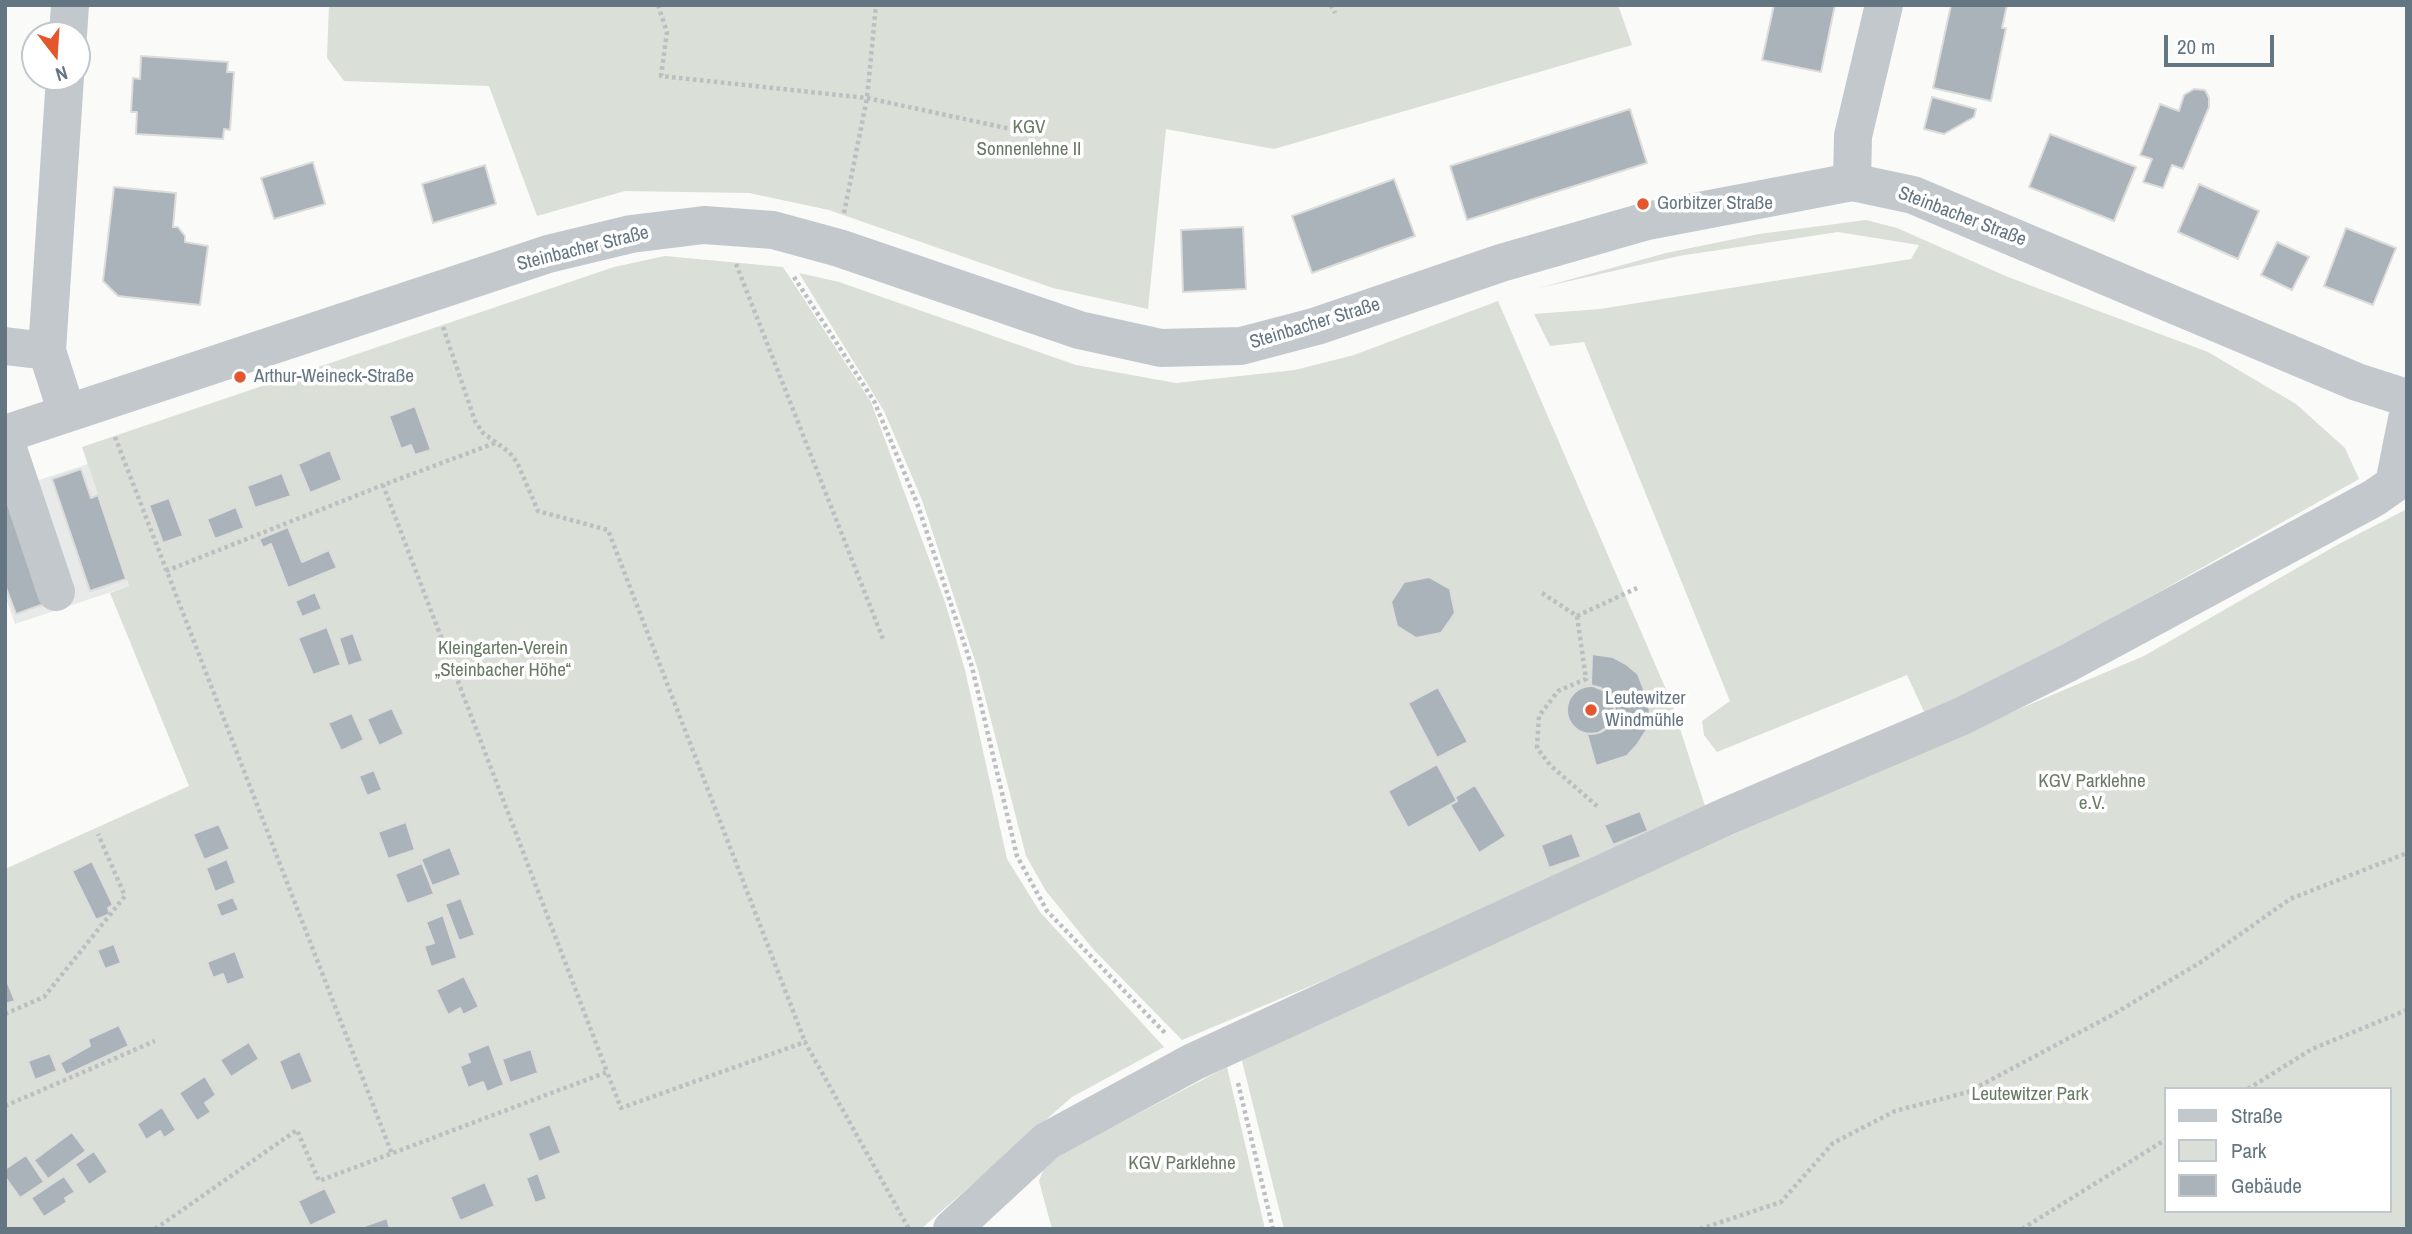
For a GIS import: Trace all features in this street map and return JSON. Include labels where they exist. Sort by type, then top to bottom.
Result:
[{"type":"street","points":[[1852,182],[1853,136],[1884,5]]},
{"type":"street","points":[[64,91],[47,351],[84,407]]},
{"type":"street","name":"Steinbacher Straße","points":[[5,433],[548,254],[631,234],[704,225],[773,230],[839,248],[1079,330],[1161,348],[1241,346],[1317,326],[1501,263],[1647,221],[1852,182],[1913,195],[2357,382],[2407,398]]},
{"type":"street","points":[[5,346],[47,351]]},
{"type":"street","points":[[952,1229],[1047,1141],[1193,1062],[1725,817],[1960,717],[2068,663],[2374,498],[2394,484],[2407,419]]},
{"type":"street","points":[[5,440],[56,592]]},
{"type":"path","points":[[658,5],[667,32],[661,76],[867,98],[1020,131]]},
{"type":"path","points":[[844,215],[867,98],[876,5]]},
{"type":"path","points":[[1331,5],[1335,13]]},
{"type":"path","points":[[722,227],[883,639]]},
{"type":"path","points":[[773,230],[789,269],[874,401],[917,503],[972,667],[1017,856],[1047,911],[1193,1062]]},
{"type":"path","points":[[429,294],[475,421],[483,433],[509,452],[517,462],[538,510],[608,530],[804,1042],[909,1229]]},
{"type":"path","points":[[84,407],[166,571],[392,1154]]},
{"type":"path","points":[[166,571],[495,443]]},
{"type":"path","points":[[383,485],[621,1108],[804,1042]]},
{"type":"path","points":[[1577,616],[1637,588]]},
{"type":"path","points":[[1542,593],[1577,616],[1586,679],[1558,691],[1539,716],[1537,748],[1550,765],[1598,807]]},
{"type":"path","points":[[5,1014],[44,997],[125,896],[98,834]]},
{"type":"path","points":[[1700,1229],[1781,1202],[1833,1143],[1895,1111],[1968,1092],[2124,1009],[2202,962],[2290,899],[2407,853]]},
{"type":"path","points":[[2251,1087],[2312,1049],[2407,1010]]},
{"type":"path","points":[[5,1106],[155,1041]]},
{"type":"path","points":[[1230,1045],[1273,1229]]},
{"type":"path","points":[[155,1229],[297,1130],[319,1181],[607,1072]]},
{"type":"path","points":[[2022,1229],[2164,1141]]},
{"type":"shaded area","points":[[88,464],[129,586],[15,624],[5,595],[5,491]]},
{"type":"green space","name":"KGV Sonnenlehne II","points":[[329,5],[1618,5],[1632,45],[1274,149],[1166,129],[1148,309],[1053,288],[829,210],[749,193],[625,191],[537,216],[489,86],[344,81],[327,58]]},
{"type":"green space","points":[[1866,220],[1897,228],[2008,277],[2208,352],[2296,404],[2345,448],[2359,479],[2127,610],[1927,718],[1907,675],[1717,752],[1704,735],[1702,721],[1730,701],[1584,342],[1550,346],[1534,314],[1600,309],[1911,259],[1919,245],[1838,232],[1679,256],[1539,288],[1666,253],[1759,234]]},
{"type":"green space","name":"Kleingarten-Verein „Steinbacher Höhe“","points":[[665,256],[783,267],[871,402],[945,602],[965,670],[1007,859],[1040,912],[1164,1047],[1072,1097],[921,1229],[5,1229],[5,869],[189,786],[110,593],[129,586],[82,447],[614,267]]},
{"type":"green space","points":[[799,273],[839,282],[1076,365],[1176,383],[1295,370],[1354,355],[1498,301],[1671,701],[1706,809],[1332,977],[1182,1040],[1093,949],[1046,891],[1026,856],[978,670],[922,500],[884,411]]},
{"type":"green space","points":[[2407,509],[2407,1229],[1284,1229],[1241,1057],[1734,834],[2144,656],[2337,545]]},
{"type":"green space","name":"KGV Parklehne","points":[[1227,1067],[1265,1229],[1052,1229],[1039,1181],[1046,1162]]},
{"type":"building","points":[[1774,5],[1835,5],[1821,72],[1762,60]]},
{"type":"building","points":[[1951,5],[2007,5],[2002,28],[2006,28],[1991,101],[1933,88]]},
{"type":"building","points":[[141,56],[228,62],[227,72],[234,72],[230,130],[224,129],[223,139],[136,134],[137,112],[131,112],[133,78],[140,79]]},
{"type":"building","points":[[2194,89],[2205,90],[2209,107],[2183,169],[2172,165],[2163,188],[2143,182],[2152,159],[2140,155],[2160,104],[2179,111],[2184,95]]},
{"type":"building","points":[[1932,97],[1976,109],[1974,117],[1944,134],[1924,129]]},
{"type":"building","points":[[1630,109],[1647,163],[1467,220],[1450,166]]},
{"type":"building","points":[[2050,134],[2136,167],[2114,221],[2029,187]]},
{"type":"building","points":[[313,162],[325,204],[274,219],[261,178]]},
{"type":"building","points":[[485,165],[496,204],[433,223],[422,184]]},
{"type":"building","points":[[1394,179],[1415,236],[1312,273],[1292,216]]},
{"type":"building","points":[[2199,184],[2259,211],[2238,259],[2178,232]]},
{"type":"building","points":[[114,187],[176,193],[173,227],[178,227],[185,236],[185,242],[208,246],[200,305],[118,296],[103,281]]},
{"type":"building","points":[[1243,227],[1246,289],[1183,292],[1181,230]]},
{"type":"building","points":[[2346,228],[2396,248],[2373,305],[2324,286]]},
{"type":"building","points":[[2277,242],[2309,257],[2292,290],[2261,275]]},
{"type":"building","points":[[415,406],[431,450],[415,455],[411,445],[401,449],[389,416]]},
{"type":"building","points":[[330,450],[342,480],[310,493],[298,464]]},
{"type":"building","points":[[81,469],[91,498],[98,495],[126,579],[90,591],[52,479]]},
{"type":"building","points":[[282,473],[291,496],[255,508],[247,486]]},
{"type":"building","points":[[5,494],[44,604],[16,614],[5,585]]},
{"type":"building","points":[[169,498],[183,536],[163,543],[149,505]]},
{"type":"building","points":[[236,507],[244,528],[215,539],[207,519]]},
{"type":"building","points":[[288,527],[302,562],[329,550],[337,568],[288,588],[271,544],[263,548],[259,539]]},
{"type":"building","points":[[1429,577],[1450,589],[1455,613],[1441,633],[1416,638],[1397,626],[1391,602],[1404,582]]},
{"type":"building","points":[[315,592],[322,609],[302,617],[295,601]]},
{"type":"building","points":[[327,627],[341,665],[313,675],[298,638]]},
{"type":"building","points":[[353,633],[363,661],[348,666],[339,638]]},
{"type":"building","points":[[1592,654],[1613,657],[1638,674],[1649,703],[1650,716],[1646,731],[1627,756],[1596,766],[1587,734],[1598,733],[1609,726],[1615,715],[1614,703],[1607,692],[1591,685]]},
{"type":"building","name":"Leutewitzer Windmühle","points":[[1591,686],[1608,693],[1615,710],[1608,727],[1591,734],[1574,727],[1567,710],[1574,693]]},
{"type":"building","points":[[1438,687],[1468,742],[1437,758],[1408,703]]},
{"type":"building","points":[[392,708],[404,734],[379,746],[367,719]]},
{"type":"building","points":[[352,713],[364,740],[341,751],[328,723]]},
{"type":"building","points":[[1437,764],[1457,801],[1408,828],[1388,791]]},
{"type":"building","points":[[374,770],[382,790],[367,796],[359,776]]},
{"type":"building","points":[[1475,785],[1506,836],[1479,853],[1450,805],[1457,801],[1455,797]]},
{"type":"building","points":[[1640,811],[1648,831],[1613,845],[1604,825]]},
{"type":"building","points":[[406,822],[415,850],[388,859],[378,832]]},
{"type":"building","points":[[219,824],[230,849],[204,860],[193,834]]},
{"type":"building","points":[[1572,833],[1581,857],[1549,868],[1541,845]]},
{"type":"building","points":[[450,847],[461,875],[432,886],[421,859]]},
{"type":"building","points":[[227,859],[236,883],[215,892],[206,868]]},
{"type":"building","points":[[92,861],[113,905],[108,908],[110,914],[96,920],[72,871]]},
{"type":"building","points":[[422,863],[434,894],[407,904],[395,874]]},
{"type":"building","points":[[233,897],[239,910],[221,917],[216,904]]},
{"type":"building","points":[[461,898],[475,935],[459,941],[445,904]]},
{"type":"building","points":[[443,915],[457,958],[431,967],[424,946],[434,943],[426,922]]},
{"type":"building","points":[[114,944],[121,963],[105,969],[97,950]]},
{"type":"building","points":[[235,951],[245,978],[227,985],[223,974],[213,978],[207,962]]},
{"type":"building","points":[[5,976],[15,1001],[5,1004]]},
{"type":"building","points":[[464,976],[479,1007],[463,1015],[460,1008],[448,1015],[436,990]]},
{"type":"building","points":[[119,1025],[129,1046],[66,1075],[60,1063],[90,1046],[88,1039]]},
{"type":"building","points":[[249,1042],[259,1059],[231,1077],[220,1060]]},
{"type":"building","points":[[489,1044],[504,1085],[487,1092],[483,1082],[468,1088],[460,1066],[470,1062],[467,1053]]},
{"type":"building","points":[[531,1049],[538,1073],[510,1083],[502,1059]]},
{"type":"building","points":[[300,1051],[313,1082],[291,1091],[279,1061]]},
{"type":"building","points":[[50,1053],[57,1071],[35,1080],[28,1061]]},
{"type":"building","points":[[205,1076],[216,1095],[205,1103],[211,1112],[197,1121],[179,1093]]},
{"type":"building","points":[[162,1107],[176,1130],[164,1138],[160,1131],[146,1140],[137,1124]]},
{"type":"building","points":[[550,1124],[561,1153],[539,1162],[528,1133]]},
{"type":"building","points":[[72,1132],[86,1151],[48,1179],[34,1160]]},
{"type":"building","points":[[94,1151],[108,1172],[89,1185],[75,1164]]},
{"type":"building","points":[[26,1155],[44,1182],[20,1198],[5,1177],[5,1169]]},
{"type":"building","points":[[538,1173],[547,1199],[535,1203],[526,1178]]},
{"type":"building","points":[[64,1176],[75,1192],[65,1198],[67,1202],[44,1217],[31,1198]]},
{"type":"building","points":[[485,1182],[495,1206],[460,1221],[450,1197]]},
{"type":"building","points":[[325,1188],[337,1213],[310,1226],[298,1201]]},
{"type":"building","points":[[387,1218],[390,1229],[356,1229]]},
{"type":"place","name":"Gorbitzer Straße","points":[[1643,204]]},
{"type":"place","name":"Arthur-Weineck-Straße","points":[[240,377]]},
{"type":"place","name":"Leutewitzer Windmühle","points":[[1591,710]]},
{"type":"park label","name":"KGV Parklehne e.V.","points":[[2092,793]]},
{"type":"park label","name":"Leutewitzer Park","points":[[2030,1095]]}]
